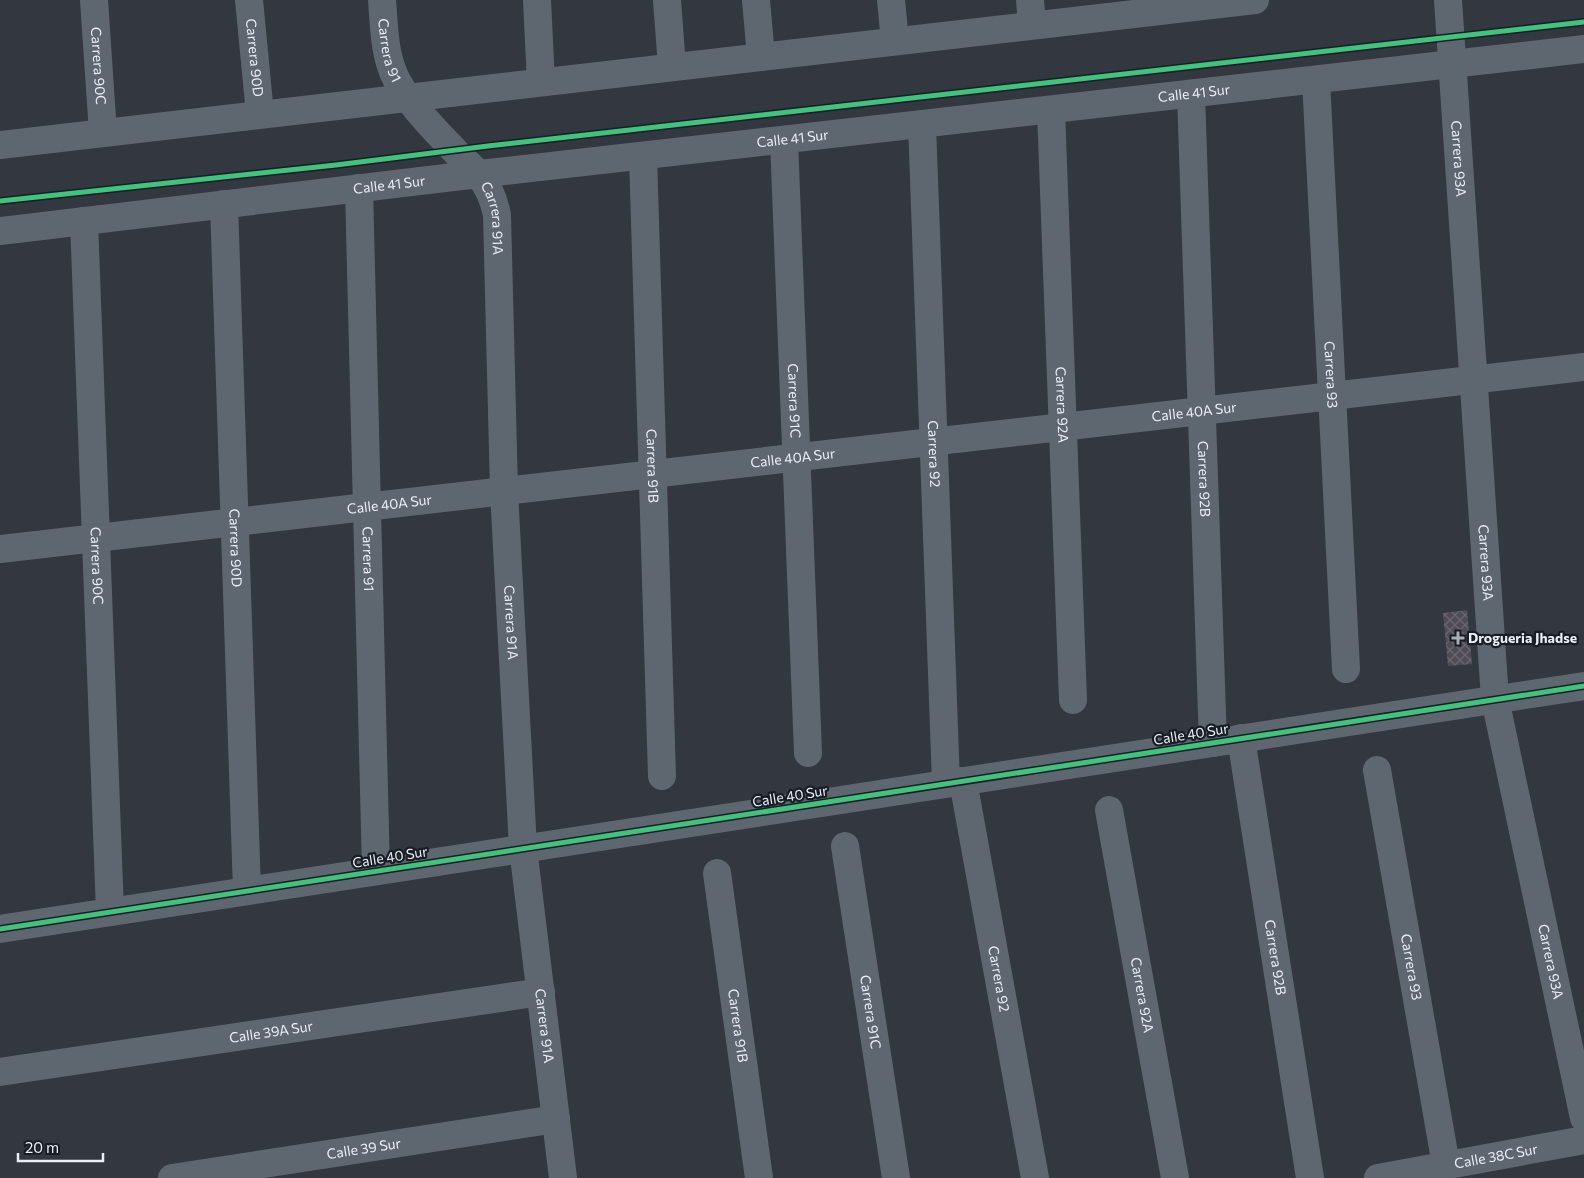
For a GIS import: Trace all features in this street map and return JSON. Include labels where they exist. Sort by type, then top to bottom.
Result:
[{"type":"street","name":"Carrera 90C","points":[[94,0],[103,133]]},
{"type":"street","name":"Carrera 90D","points":[[249,0],[260,114]]},
{"type":"street","name":"Carrera 91","points":[[382,0],[392,71],[408,97]]},
{"type":"street","points":[[537,0],[541,82]]},
{"type":"street","points":[[668,0],[672,67]]},
{"type":"street","points":[[756,0],[761,57]]},
{"type":"street","points":[[892,0],[895,41]]},
{"type":"street","points":[[0,144],[895,41],[1031,13],[1255,0]]},
{"type":"street","name":"Carrera 93A","points":[[1448,0],[1496,699],[1584,1118]]},
{"type":"street","name":"Calle 41 Sur","points":[[0,231],[479,174],[1584,49]]},
{"type":"street","name":"Carrera 93","points":[[1316,80],[1346,670]]},
{"type":"street","name":"Carrera 92B","points":[[1192,94],[1213,742]]},
{"type":"street","name":"Carrera 91A","points":[[408,97],[454,150],[479,174],[493,199],[497,215],[504,491],[523,848],[563,1178]]},
{"type":"street","name":"Carrera 92A","points":[[1051,110],[1073,700]]},
{"type":"street","name":"Carrera 92","points":[[922,124],[933,441],[955,782],[1035,1178]]},
{"type":"street","name":"Carrera 91C","points":[[784,140],[808,753]]},
{"type":"street","name":"Carrera 91B","points":[[643,156],[662,776]]},
{"type":"street","name":"Carrera 91","points":[[360,188],[376,871]]},
{"type":"street","name":"Carrera 90D","points":[[224,204],[247,891]]},
{"type":"street","name":"Carrera 90C","points":[[84,221],[110,912]]},
{"type":"street","name":"Calle 40A Sur","points":[[0,549],[1584,366]]},
{"type":"street","name":"Calle 40 Sur","points":[[0,929],[1584,686]]},
{"type":"street","name":"Carrera 92B","points":[[1241,738],[1310,1178]]},
{"type":"street","name":"Carrera 93","points":[[1377,770],[1446,1165]]},
{"type":"street","name":"Carrera 92A","points":[[1109,810],[1175,1178]]},
{"type":"street","name":"Carrera 91C","points":[[845,846],[896,1178]]},
{"type":"street","name":"Carrera 91B","points":[[717,872],[759,1178]]},
{"type":"street","name":"Calle 39A Sur","points":[[0,1072],[541,992]]},
{"type":"street","name":"Calle 39 Sur","points":[[172,1178],[556,1119]]},
{"type":"street","name":"Calle 38C Sur","points":[[1378,1178],[1584,1140]]},
{"type":"building","name":"Drogueria Jhadse","points":[[1467,610],[1472,664],[1448,666],[1443,613]]},
{"type":"cycle path","points":[[0,201],[336,165],[488,146],[1584,22]]},
{"type":"cycle path","points":[[0,929],[1584,686]]},
{"type":"place","name":"Drogueria Jhadse","points":[[1458,638]]}]
